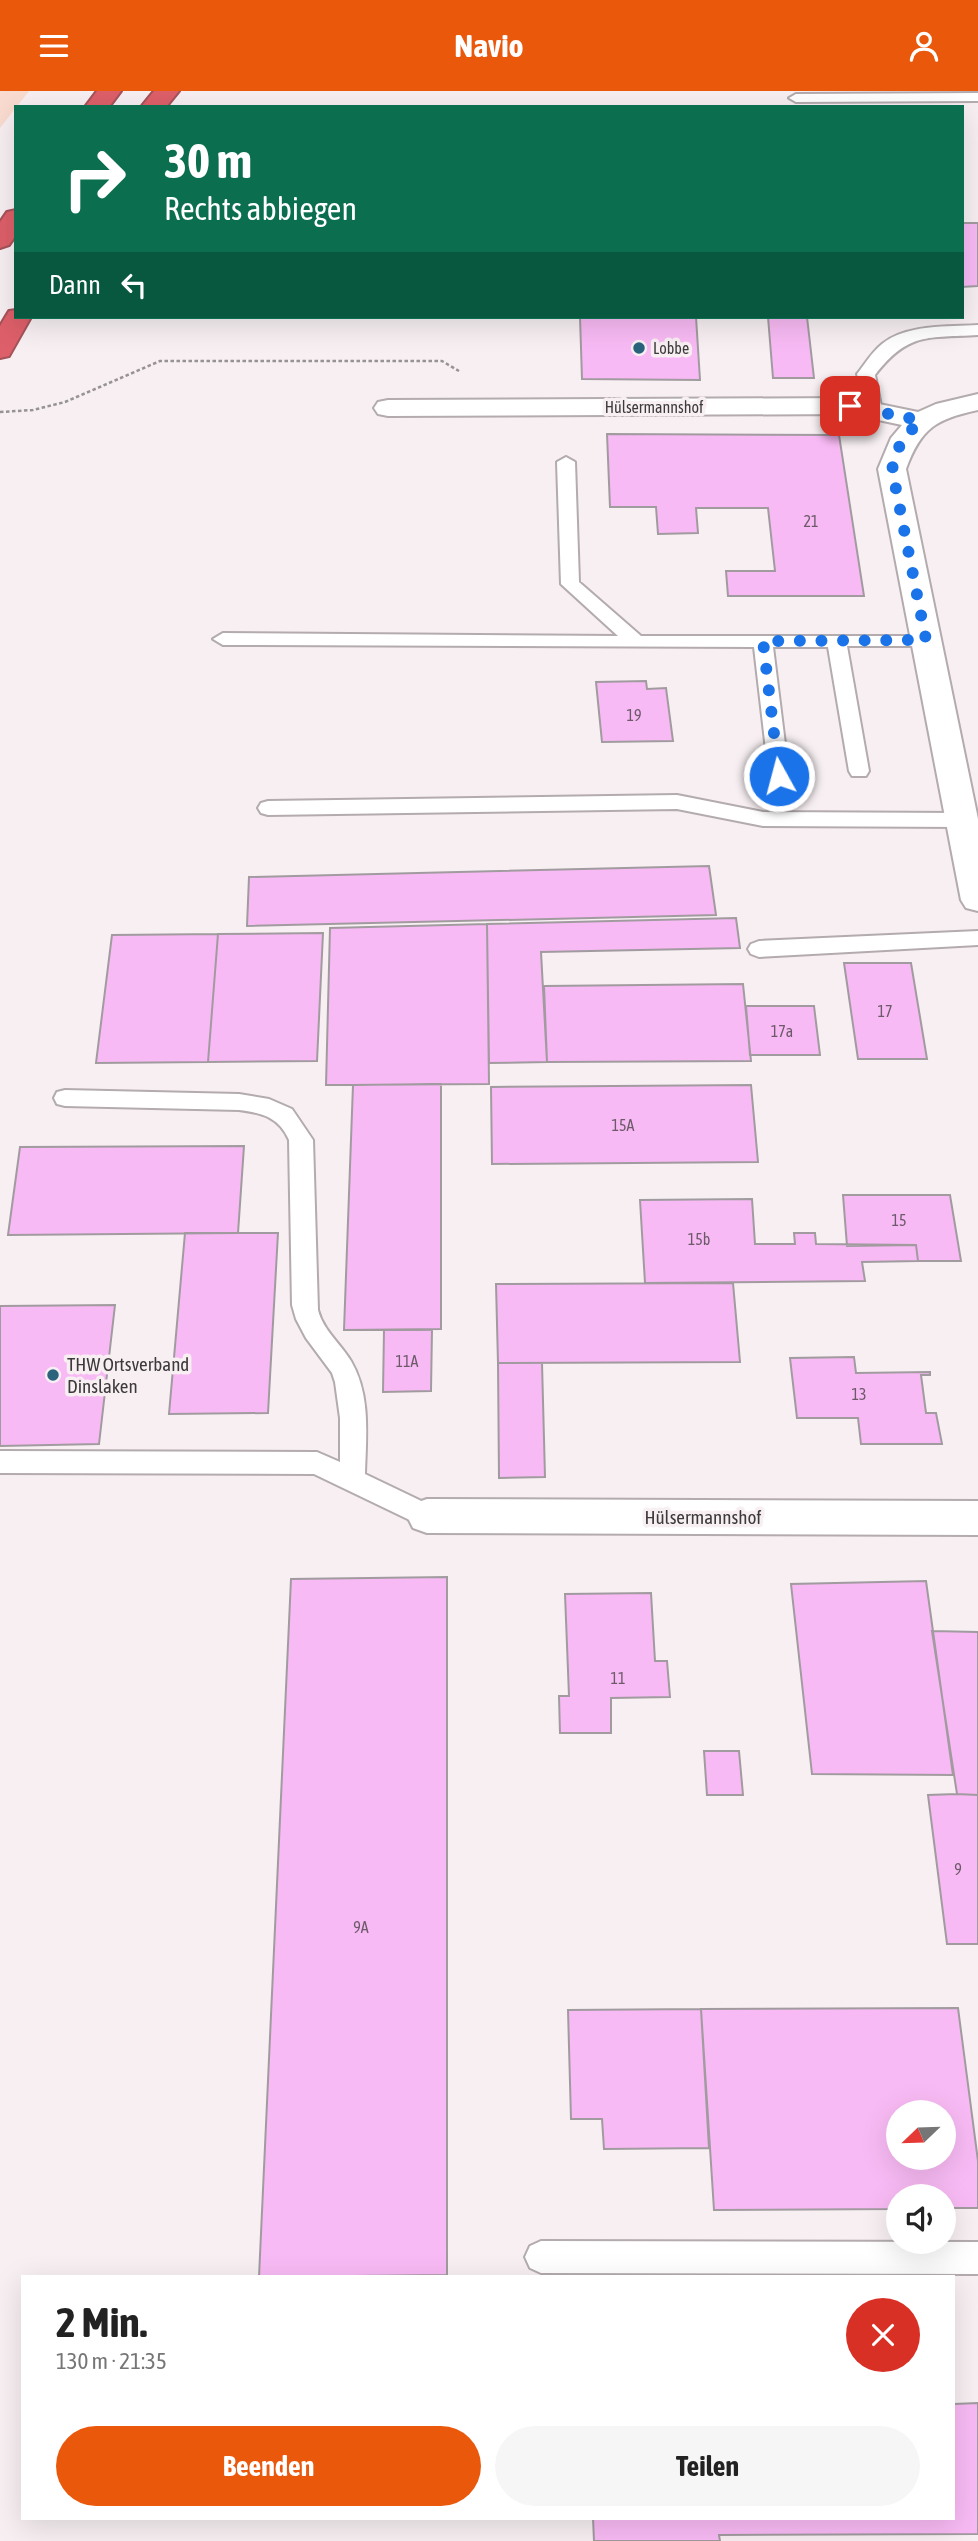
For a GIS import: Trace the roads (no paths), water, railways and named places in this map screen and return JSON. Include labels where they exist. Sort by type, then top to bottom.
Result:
[{"type":"highway","points":[[155,105],[167,91]]},
{"type":"highway","points":[[0,240],[14,220]]},
{"type":"highway","points":[[0,350],[17,319]]},
{"type":"street","name":"Hülsermannshof","points":[[388,408],[850,406],[919,420],[978,402]]},
{"type":"street","points":[[919,420],[899,447],[892,469],[978,900]]},
{"type":"street","name":"Hülsermannshof","points":[[427,1516],[978,1518]]},
{"type":"lane","points":[[796,98],[978,97]]},
{"type":"lane","points":[[873,411],[866,375],[888,347],[934,333],[978,330]]},
{"type":"lane","points":[[566,462],[570,584],[636,642]]},
{"type":"lane","points":[[223,639],[636,642],[926,640]]},
{"type":"lane","points":[[836,640],[859,771]]},
{"type":"lane","points":[[763,641],[779,776]]},
{"type":"lane","points":[[268,808],[677,803],[763,819],[962,820]]},
{"type":"lane","points":[[759,949],[978,938]]},
{"type":"lane","points":[[65,1098],[239,1102],[263,1105],[283,1112],[295,1124],[301,1140],[303,1286],[306,1307],[309,1323],[338,1361],[348,1381],[353,1433],[352,1480]]},
{"type":"lane","points":[[0,1462],[317,1463],[427,1516]]},
{"type":"lane","points":[[541,2257],[978,2258]]},
{"type":"place","name":"Lobbe","points":[[639,348]]},
{"type":"place","name":"THW Ortsverband Dinslaken","points":[[53,1375]]}]
